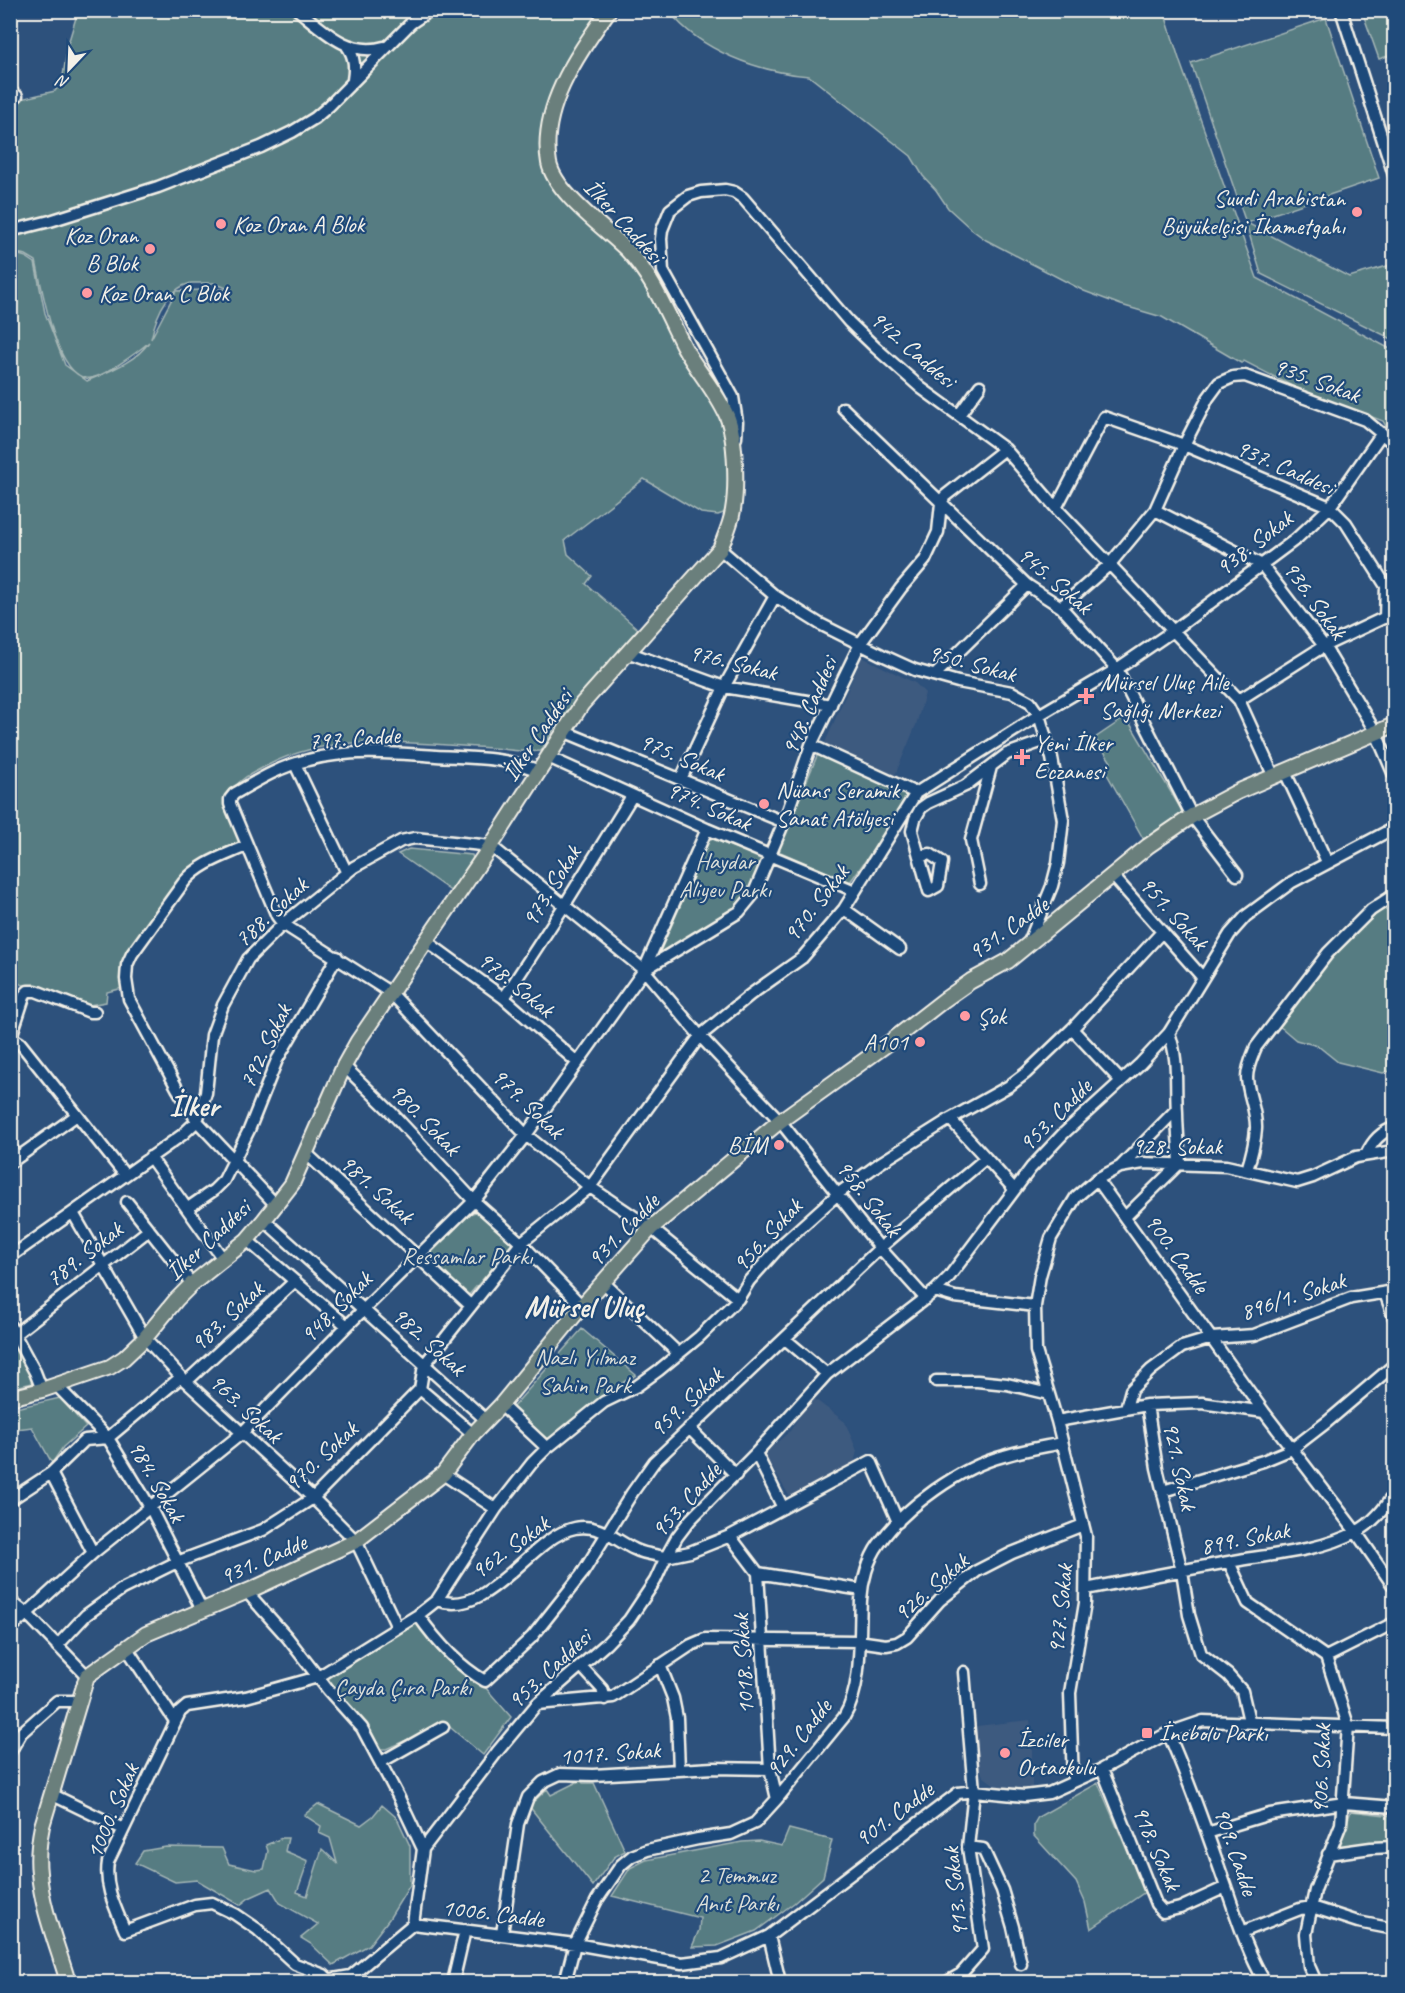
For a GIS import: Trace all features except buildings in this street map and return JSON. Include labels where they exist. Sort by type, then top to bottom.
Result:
[{"type":"main road","name":"İlker Caddesi","points":[[10,1398],[57,1386],[110,1367],[124,1358],[145,1338],[192,1284],[247,1240],[264,1220],[292,1184],[344,1066],[358,1041],[491,846],[563,731],[582,704],[720,549],[734,509],[735,442],[728,418],[684,347],[647,275],[626,249],[565,191],[551,171],[548,137],[556,100],[609,10]]},
{"type":"main road","name":"931. Cadde","points":[[87,1676],[146,1634],[246,1592],[356,1540],[443,1474],[473,1434],[501,1405],[582,1306],[651,1228],[780,1121],[971,981],[1008,961],[1148,846],[1192,816],[1237,792],[1395,725]]},
{"type":"main road","points":[[68,1983],[42,1892],[38,1872],[38,1847],[51,1794],[87,1676]]},
{"type":"street","points":[[298,10],[333,38],[347,46],[366,50],[386,47],[418,10]]},
{"type":"street","points":[[10,231],[158,187],[261,147],[315,118],[411,23],[430,10]]},
{"type":"street","points":[[1342,11],[1395,175]]},
{"type":"street","points":[[347,46],[355,65],[353,80]]},
{"type":"street","name":"942. Caddesi","points":[[735,442],[737,422],[729,388],[671,288],[661,264],[662,230],[670,210],[683,200],[700,192],[725,190],[734,192],[743,198],[849,322],[921,388],[1005,448],[1056,508],[1239,700],[1327,862]]},
{"type":"street","name":"935. Sokak","points":[[1184,445],[1208,398],[1219,383],[1233,377],[1245,376],[1365,420],[1382,433]]},
{"type":"street","points":[[958,415],[981,386]]},
{"type":"street","name":"945. Sokak","points":[[843,408],[1027,585],[1061,607],[1117,669],[1192,816],[1237,875]]},
{"type":"street","name":"937. Caddesi","points":[[1056,508],[1104,417],[1184,445],[1330,507],[1346,522],[1386,586],[1390,616]]},
{"type":"street","points":[[1382,433],[1395,444]]},
{"type":"street","name":"938. Sokak","points":[[1117,669],[1174,630],[1296,539],[1330,507],[1382,433]]},
{"type":"street","points":[[1061,607],[1110,564],[1155,510],[1184,445]]},
{"type":"street","points":[[941,503],[945,496],[1005,448]]},
{"type":"street","name":"948. Caddesi","points":[[644,970],[739,912],[753,895],[784,822],[812,745],[860,644],[901,588],[925,560],[938,532],[941,503]]},
{"type":"street","name":"936. Sokak","points":[[1155,510],[1262,565],[1324,646],[1376,733],[1395,775]]},
{"type":"street","name":"950. Sokak","points":[[720,549],[775,596],[820,624],[915,670],[1012,692],[1030,702],[1039,714]]},
{"type":"street","points":[[935,675],[1027,585]]},
{"type":"street","points":[[681,779],[724,687],[775,596]]},
{"type":"street","points":[[1239,700],[1324,646],[1390,616]]},
{"type":"street","name":"976. Sokak","points":[[627,652],[724,687],[831,705]]},
{"type":"street","name":"970. Sokak","points":[[521,1243],[590,1187],[700,1036],[750,995],[802,958],[844,909],[916,793],[1039,714],[1117,669]]},
{"type":"street","points":[[1028,945],[1052,886],[1063,831],[1052,758],[1039,714]]},
{"type":"street","name":"975. Sokak","points":[[563,731],[784,822]]},
{"type":"street","points":[[919,856],[912,831],[921,808],[965,786],[1007,754],[1046,740]]},
{"type":"street","points":[[812,745],[916,793]]},
{"type":"street","name":"797. Cadde","points":[[246,846],[232,811],[230,799],[234,794],[258,780],[309,759],[338,755],[390,753],[498,760],[522,764],[539,771]]},
{"type":"street","name":"974. Sokak","points":[[548,757],[707,829],[855,891]]},
{"type":"street","points":[[295,764],[347,873]]},
{"type":"street","points":[[980,884],[971,840],[991,768]]},
{"type":"street","name":"973. Sokak","points":[[504,998],[632,796]]},
{"type":"street","name":"953. Cadde","points":[[608,1533],[634,1549],[666,1557],[690,1520],[736,1475],[827,1374],[935,1291],[949,1277],[1014,1189],[1063,1134],[1140,1064],[1169,1034],[1230,934],[1246,916],[1292,882],[1395,828]]},
{"type":"street","points":[[644,970],[707,829]]},
{"type":"street","name":"788. Sokak","points":[[10,1257],[182,1135],[196,1121],[206,1093],[212,1035],[223,1005],[249,958],[283,924],[347,873],[392,845],[415,838],[491,846]]},
{"type":"street","points":[[276,1205],[196,1121],[129,999],[126,988],[127,965],[137,945],[192,872],[246,846],[277,916],[283,924]]},
{"type":"street","name":"958. Sokak","points":[[491,846],[644,970],[700,1036],[780,1121],[839,1193],[880,1248],[926,1299]]},
{"type":"street","name":"951. Sokak","points":[[1113,876],[1203,978]]},
{"type":"street","points":[[1247,1170],[1254,1149],[1256,1128],[1254,1107],[1247,1079],[1249,1064],[1256,1047],[1328,953],[1371,910],[1395,895]]},
{"type":"street","points":[[844,909],[900,949]]},
{"type":"street","name":"979. Sokak","points":[[283,924],[391,993],[526,1135],[590,1187],[651,1228],[738,1299]]},
{"type":"street","name":"956. Sokak","points":[[418,1615],[437,1600],[496,1509],[532,1463],[547,1448],[604,1402],[637,1386],[679,1354],[738,1299],[749,1281],[782,1244],[839,1193],[880,1163],[950,1119],[1009,1086],[1026,1073],[1072,1029],[1161,933]]},
{"type":"street","name":"978. Sokak","points":[[426,941],[504,998],[578,1063]]},
{"type":"street","name":"792. Sokak","points":[[188,1208],[209,1194],[224,1180],[277,1060],[337,957]]},
{"type":"street","name":"948. Sokak","points":[[10,1629],[93,1553],[241,1434],[418,1255],[474,1202],[526,1135],[644,970]]},
{"type":"street","points":[[95,1012],[28,991],[11,1037],[20,1043],[125,1175]]},
{"type":"street","points":[[1072,1029],[1120,1080]]},
{"type":"street","points":[[1125,1217],[1180,1163],[1176,1110],[1177,1070],[1175,1049],[1169,1034]]},
{"type":"street","name":"980. Sokak","points":[[344,1066],[391,1112],[474,1202],[521,1243]]},
{"type":"street","points":[[1120,1167],[1176,1110]]},
{"type":"street","points":[[10,1147],[14,1160],[77,1115]]},
{"type":"street","points":[[950,1119],[1014,1189]]},
{"type":"street","points":[[1365,1155],[1372,1142],[1389,1129],[1395,1128]]},
{"type":"street","name":"928. Sokak","points":[[1062,1443],[1036,1351],[1035,1306],[1040,1276],[1051,1238],[1076,1197],[1097,1179],[1120,1167],[1143,1163],[1226,1166],[1297,1182],[1356,1157],[1395,1151]]},
{"type":"street","name":"981. Sokak","points":[[307,1154],[471,1306]]},
{"type":"street","points":[[150,1157],[223,1259]]},
{"type":"street","name":"959. Sokak","points":[[418,1615],[436,1641],[463,1666],[485,1681],[532,1637],[582,1574],[649,1468],[688,1428],[880,1248],[986,1158]]},
{"type":"street","name":"900. Cadde","points":[[1097,1179],[1264,1412],[1356,1532],[1392,1584]]},
{"type":"street","points":[[127,1202],[192,1284]]},
{"type":"street","name":"963. Sokak","points":[[73,1213],[145,1338],[241,1434],[356,1540],[397,1627]]},
{"type":"street","name":"982. Sokak","points":[[264,1220],[486,1420]]},
{"type":"street","name":"789. Sokak","points":[[13,1330],[104,1266],[150,1230]]},
{"type":"street","points":[[247,1240],[347,1326]]},
{"type":"street","points":[[420,1389],[424,1365],[521,1243],[582,1306]]},
{"type":"street","name":"983. Sokak","points":[[108,1438],[184,1379],[295,1281]]},
{"type":"street","points":[[603,1282],[679,1354]]},
{"type":"street","points":[[935,1291],[955,1297],[1035,1306]]},
{"type":"street","points":[[1390,1292],[1395,1318]]},
{"type":"street","name":"896/1. Sokak","points":[[1126,1408],[1131,1390],[1151,1370],[1182,1347],[1212,1338],[1254,1335],[1351,1298],[1390,1292]]},
{"type":"street","points":[[13,1330],[42,1390]]},
{"type":"street","points":[[785,1339],[827,1374]]},
{"type":"street","points":[[1163,1491],[1263,1461],[1292,1449],[1395,1365]]},
{"type":"street","points":[[936,1381],[1007,1384],[1049,1394]]},
{"type":"street","name":"984. Sokak","points":[[57,1386],[108,1438],[150,1507],[202,1610]]},
{"type":"street","name":"970. Sokak","points":[[57,1646],[86,1615],[122,1589],[177,1562],[262,1530],[313,1498],[420,1389]]},
{"type":"street","name":"982. Sokak","points":[[420,1389],[473,1434]]},
{"type":"street","points":[[1057,1421],[1147,1405],[1202,1403],[1264,1412]]},
{"type":"street","points":[[501,1405],[547,1448]]},
{"type":"street","name":"921. Sokak","points":[[1147,1405],[1189,1615],[1201,1654],[1228,1675],[1242,1691],[1249,1721]]},
{"type":"street","points":[[688,1428],[736,1475]]},
{"type":"street","points":[[10,1500],[51,1473],[85,1440],[108,1438]]},
{"type":"street","name":"929. Cadde","points":[[565,1983],[575,1944],[597,1900],[621,1865],[632,1856],[657,1848],[744,1830],[777,1799],[830,1735],[851,1705],[858,1671],[862,1590],[870,1561],[878,1545],[898,1522],[935,1490],[966,1470],[1003,1456],[1062,1443]]},
{"type":"street","name":"927. Sokak","points":[[1062,1443],[1086,1536],[1085,1603],[1070,1693],[1073,1782]]},
{"type":"street","points":[[756,1453],[783,1508]]},
{"type":"street","points":[[666,1557],[690,1552],[730,1536],[871,1461],[898,1522]]},
{"type":"street","points":[[51,1473],[93,1553]]},
{"type":"street","points":[[443,1474],[496,1509]]},
{"type":"street","name":"899. Sokak","points":[[1086,1589],[1298,1550],[1338,1539],[1356,1532],[1382,1512],[1395,1494]]},
{"type":"street","name":"926. Sokak","points":[[605,1699],[620,1694],[660,1665],[691,1645],[705,1639],[858,1641],[886,1645],[897,1643],[907,1637],[940,1600],[977,1571],[1012,1552],[1083,1525]]},
{"type":"street","name":"962. Sokak","points":[[437,1600],[445,1603],[459,1603],[473,1599],[488,1591],[564,1532],[576,1527],[608,1533]]},
{"type":"street","points":[[730,1536],[758,1572],[862,1590]]},
{"type":"street","name":"953. Caddesi","points":[[413,1924],[423,1850],[497,1752],[537,1704],[606,1644],[635,1612],[656,1581],[666,1557]]},
{"type":"street","points":[[1229,1562],[1248,1604],[1326,1657],[1395,1623]]},
{"type":"street","name":"1018. Sokak","points":[[758,1572],[770,1769],[777,1799]]},
{"type":"street","points":[[246,1592],[287,1637],[328,1690],[362,1728],[423,1850]]},
{"type":"street","points":[[10,1601],[27,1614],[87,1676]]},
{"type":"street","name":"1000. Sokak","points":[[330,1981],[324,1975],[295,1964],[252,1925],[236,1914],[212,1903],[195,1905],[125,1931],[113,1903],[107,1877],[111,1856],[175,1721],[187,1706],[253,1695],[318,1677],[418,1615]]},
{"type":"street","points":[[126,1647],[175,1721]]},
{"type":"street","name":"906. Sokak","points":[[1316,1983],[1309,1966],[1306,1934],[1328,1854],[1341,1824],[1348,1725],[1326,1657]]},
{"type":"street","points":[[660,1665],[673,1698],[677,1718],[679,1770]]},
{"type":"street","points":[[537,1704],[605,1699],[602,1689],[581,1666]]},
{"type":"street","name":"913. Sokak","points":[[946,1983],[962,1974],[983,1949],[968,1847],[974,1791],[964,1672]]},
{"type":"street","points":[[10,1752],[21,1733],[57,1701],[78,1701]]},
{"type":"street","name":"901. Cadde","points":[[682,1962],[702,1962],[721,1958],[769,1936],[958,1793],[974,1791],[1024,1796],[1049,1794],[1102,1769],[1168,1733],[1203,1721],[1395,1728]]},
{"type":"street","points":[[381,1762],[443,1727]]},
{"type":"street","name":"909. Cadde","points":[[1168,1733],[1187,1775],[1242,1932],[1265,1983]]},
{"type":"street","name":"1017. Sokak","points":[[502,1934],[518,1824],[528,1797],[550,1777],[560,1774],[593,1775],[713,1768],[770,1769]]},
{"type":"street","name":"918. Sokak","points":[[1102,1769],[1156,1904],[1163,1912],[1180,1908],[1226,1887]]},
{"type":"street","points":[[51,1794],[123,1829]]},
{"type":"street","points":[[1207,1833],[1270,1815],[1344,1803],[1395,1807]]},
{"type":"street","points":[[968,1847],[982,1850],[1002,1890],[1021,1964]]},
{"type":"street","points":[[1328,1854],[1395,1847]]},
{"type":"street","points":[[1242,1932],[1300,1909],[1312,1907],[1358,1922],[1395,1929]]},
{"type":"street","name":"1006. Cadde","points":[[316,1983],[351,1976],[413,1924],[575,1944],[682,1962]]},
{"type":"street","points":[[453,1983],[465,1930]]},
{"type":"street","points":[[769,1936],[780,1983]]},
{"type":"street","points":[[1045,1983],[1073,1983]]},
{"type":"shaded area","points":[[862,657],[915,683],[925,693],[916,725],[895,775],[825,743]]},
{"type":"shaded area","points":[[812,1397],[845,1422],[857,1451],[854,1463],[790,1497],[764,1454],[790,1431]]},
{"type":"shaded area","name":"İzciler Ortaokulu","points":[[1030,1720],[1032,1791],[995,1785],[983,1776],[978,1764],[977,1726]]},
{"type":"green space","points":[[78,11],[602,11],[564,77],[550,168],[627,254],[717,411],[731,441],[729,511],[718,515],[701,513],[644,479],[565,540],[568,554],[592,576],[586,584],[638,629],[559,721],[541,751],[406,742],[349,743],[294,754],[241,780],[229,795],[246,841],[213,856],[135,943],[123,988],[107,992],[106,1002],[89,1005],[11,981],[10,233],[15,254],[35,263],[45,313],[65,365],[75,372],[58,346],[46,308],[36,261],[26,255],[16,253],[11,231],[11,90],[21,99],[55,91],[62,82],[68,44]],"holes":[[[191,283],[214,283],[229,289],[176,291],[151,339],[159,313],[175,291]],[[149,342],[129,361],[87,381],[76,373],[92,378],[110,370]]]},
{"type":"green space","points":[[669,11],[1164,11],[1257,278],[1394,351],[1394,439],[1383,421],[1292,386],[1244,361],[1241,363],[1162,317],[1084,291],[986,240],[948,208],[923,176],[911,156],[809,76],[770,70],[732,57],[697,37]]},
{"type":"green space","points":[[1362,11],[1394,11],[1394,54],[1379,59]]},
{"type":"green space","points":[[1326,18],[1379,178],[1247,223],[1349,277],[1394,264],[1394,340],[1261,274],[1246,223],[1191,63]]},
{"type":"green space","points":[[1126,717],[1182,814],[1144,840],[1103,767],[1111,762],[1095,738]]},
{"type":"green space","points":[[819,751],[907,789],[909,800],[850,882],[778,851]]},
{"type":"green space","name":"Haydar Aliyev Parkı","points":[[710,838],[764,859],[741,905],[659,954]]},
{"type":"green space","points":[[409,849],[472,855],[474,862],[452,892],[398,854]]},
{"type":"green space","points":[[1394,895],[1394,1070],[1383,1073],[1338,1062],[1318,1046],[1296,1040],[1274,1023],[1328,953]]},
{"type":"green space","name":"Ressamlar Parkı","points":[[479,1211],[514,1244],[467,1297],[426,1256],[469,1214]]},
{"type":"green space","name":"Nazlı Yılmaz Sahin Park","points":[[582,1329],[636,1375],[591,1405],[550,1442],[512,1408]]},
{"type":"green space","points":[[10,1330],[37,1382],[10,1388]]},
{"type":"green space","points":[[60,1398],[86,1427],[63,1447],[52,1463],[32,1427],[11,1432],[11,1409]]},
{"type":"green space","name":"Çayda Çıra Parkı","points":[[415,1620],[435,1648],[452,1665],[485,1687],[511,1717],[483,1755],[445,1723],[386,1749],[378,1749],[362,1719],[328,1682],[329,1677],[339,1669]]},
{"type":"green space","points":[[581,1780],[583,1783],[594,1783],[625,1851],[614,1857],[593,1886],[529,1806],[547,1789],[551,1795]]},
{"type":"green space","points":[[1098,1783],[1145,1892],[1091,1929],[1085,1902],[1076,1882],[1034,1836],[1034,1824],[1038,1817]]},
{"type":"green space","points":[[318,1804],[361,1825],[382,1805],[397,1818],[410,1846],[410,1885],[389,1919],[369,1945],[333,1965],[311,1944],[301,1938],[318,1924],[280,1903],[271,1888],[249,1898],[240,1905],[197,1880],[175,1882],[135,1863],[143,1851],[166,1847],[222,1848],[229,1864],[256,1870],[264,1869],[268,1851],[266,1845],[282,1838],[288,1838],[285,1851],[308,1861],[297,1892],[307,1896],[322,1849],[337,1863],[330,1838],[319,1833],[321,1826],[304,1815]]},
{"type":"green space","points":[[1351,1811],[1394,1816],[1394,1841],[1338,1848]]},
{"type":"green space","name":"2 Temmuz Anıt Parkı","points":[[789,1829],[832,1840],[823,1877],[794,1903],[756,1931],[717,1946],[692,1947],[699,1930],[700,1918],[612,1896],[630,1868],[646,1860],[742,1842],[759,1841],[782,1846]]},
{"type":"place","name":"Suudi Arabistan Büyükelçisi İkametgahı","points":[[1357,212]]},
{"type":"place","name":"Koz Oran A Blok","points":[[221,224]]},
{"type":"place","name":"Koz Oran B Blok","points":[[150,249]]},
{"type":"place","name":"Koz Oran C Blok","points":[[87,293]]},
{"type":"place","name":"Mürsel Uluç Aile Sağlığı Merkezi","points":[[1086,696]]},
{"type":"place","name":"Yeni İlker Eczanesi","points":[[1022,757]]},
{"type":"place","name":"Nüans Seramik Sanat Atölyesi","points":[[764,804]]},
{"type":"place","name":"Şok","points":[[965,1016]]},
{"type":"place","name":"A101","points":[[920,1042]]},
{"type":"place","name":"BİM","points":[[779,1145]]},
{"type":"place","name":"İnebolu Parkı","points":[[1147,1733]]},
{"type":"place","name":"İzciler Ortaokulu","points":[[1005,1753]]},
{"type":"district","name":"İlker","points":[[194,1106]]},
{"type":"district","name":"Mürsel Uluç","points":[[584,1307]]}]
